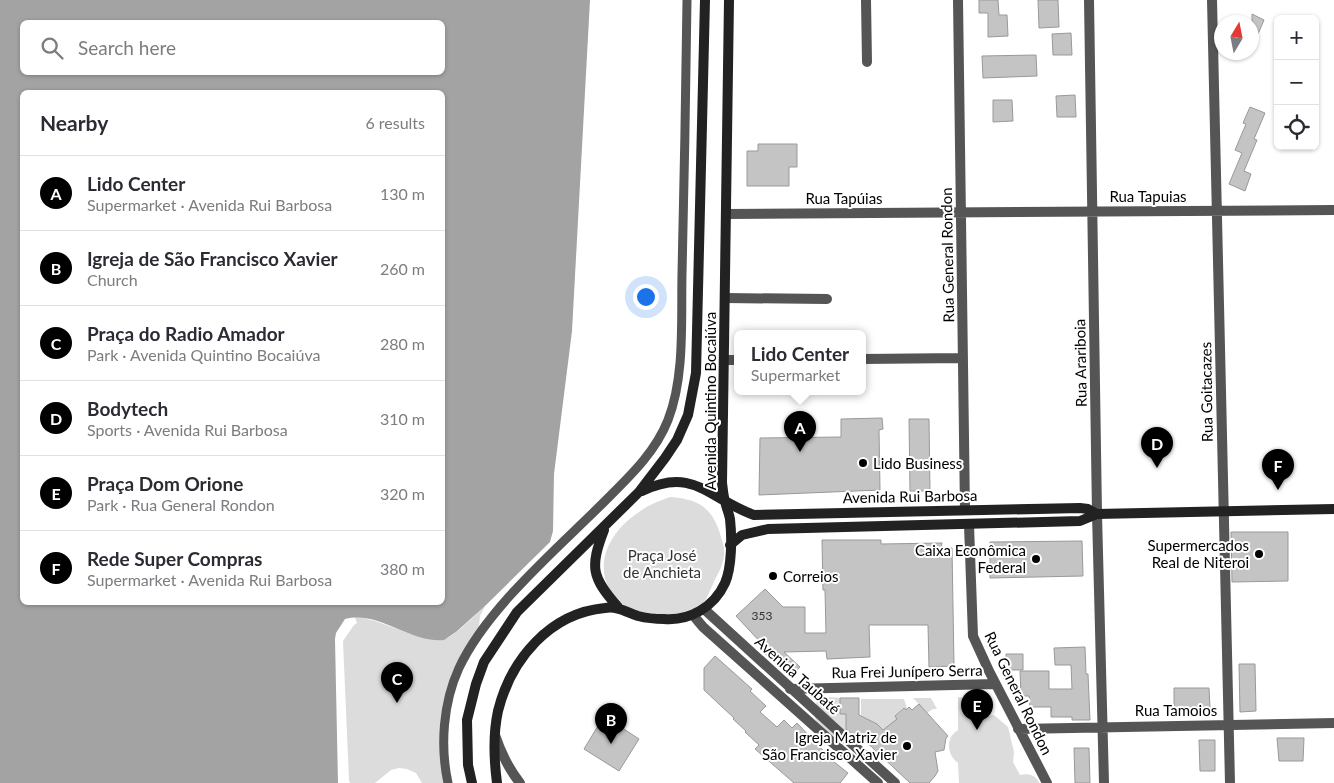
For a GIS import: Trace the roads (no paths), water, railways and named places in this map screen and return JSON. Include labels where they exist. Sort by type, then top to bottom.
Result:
[{"type":"main road","name":"Avenida Quintino Bocaiúva","points":[[472,783],[468,765],[467,720],[484,662],[517,612],[639,492],[677,440],[688,414],[696,373],[705,0]]},
{"type":"main road","name":"Avenida Quintino Bocaiúva","points":[[618,607],[639,616],[666,620],[694,615],[704,609],[718,596],[726,582],[729,568],[730,520],[722,482],[729,0]]},
{"type":"main road","points":[[639,492],[655,485],[678,481],[702,487],[725,502]]},
{"type":"main road","name":"Avenida Rui Barbosa","points":[[725,502],[754,515],[1080,508],[1088,509],[1097,514]]},
{"type":"main road","name":"Avenida Rui Barbosa","points":[[730,545],[742,535],[768,529],[1080,521],[1097,514],[1334,509]]},
{"type":"main road","points":[[606,525],[595,562],[596,577],[605,593],[618,607]]},
{"type":"main road","points":[[497,783],[495,735],[498,712],[506,690],[522,658],[536,640],[550,628],[579,614],[618,607]]},
{"type":"street","points":[[448,783],[444,767],[443,736],[446,713],[450,693],[467,652],[497,611],[538,567],[636,470],[657,444],[668,421],[677,391],[680,350],[687,0]]},
{"type":"street","points":[[866,0],[867,62]]},
{"type":"street","name":"Rua General Rondon","points":[[958,0],[965,510]]},
{"type":"street","name":"Rua Arariboia","points":[[1089,0],[1097,514],[1104,783]]},
{"type":"street","name":"Rua Goitacazes","points":[[1212,0],[1230,783]]},
{"type":"street","name":"Rua Tapuias","points":[[961,212],[1334,210]]},
{"type":"street","name":"Rua Tapúias","points":[[727,214],[961,212]]},
{"type":"street","points":[[725,298],[827,299]]},
{"type":"street","points":[[866,359],[963,358]]},
{"type":"street","points":[[724,360],[734,360]]},
{"type":"street","name":"Rua General Rondon","points":[[969,525],[973,636],[995,684],[1047,783]]},
{"type":"street","name":"Avenida Taubaté","points":[[704,609],[895,783]]},
{"type":"street","name":"Avenida Taubaté","points":[[694,615],[703,627],[878,783]]},
{"type":"street","name":"Rua Frei Junípero Serra","points":[[790,688],[995,684]]},
{"type":"street","name":"Rua Tamoios","points":[[1018,729],[1334,723]]},
{"type":"street","points":[[495,735],[511,772],[520,783]]},
{"type":"place","name":"Lido Center","points":[[800,452]]},
{"type":"place","name":"Lido Business","points":[[863,463]]},
{"type":"place","name":"Bodytech","points":[[1157,468]]},
{"type":"place","name":"Rede Super Compras","points":[[1278,490]]},
{"type":"place","name":"Supermercados Real de Niteroi","points":[[1259,554]]},
{"type":"place","name":"Caixa Econômica Federal","points":[[1036,559]]},
{"type":"place","name":"Correios","points":[[773,576]]},
{"type":"place","name":"Praça do Radio Amador","points":[[397,703]]},
{"type":"place","name":"Praça Dom Orione","points":[[977,730]]},
{"type":"place","name":"Igreja de São Francisco Xavier","points":[[611,744]]},
{"type":"place","name":"Igreja Matriz de São Francisco Xavier","points":[[907,746]]},
{"type":"park label","name":"Praça José de Anchieta","points":[[662,564]]}]
